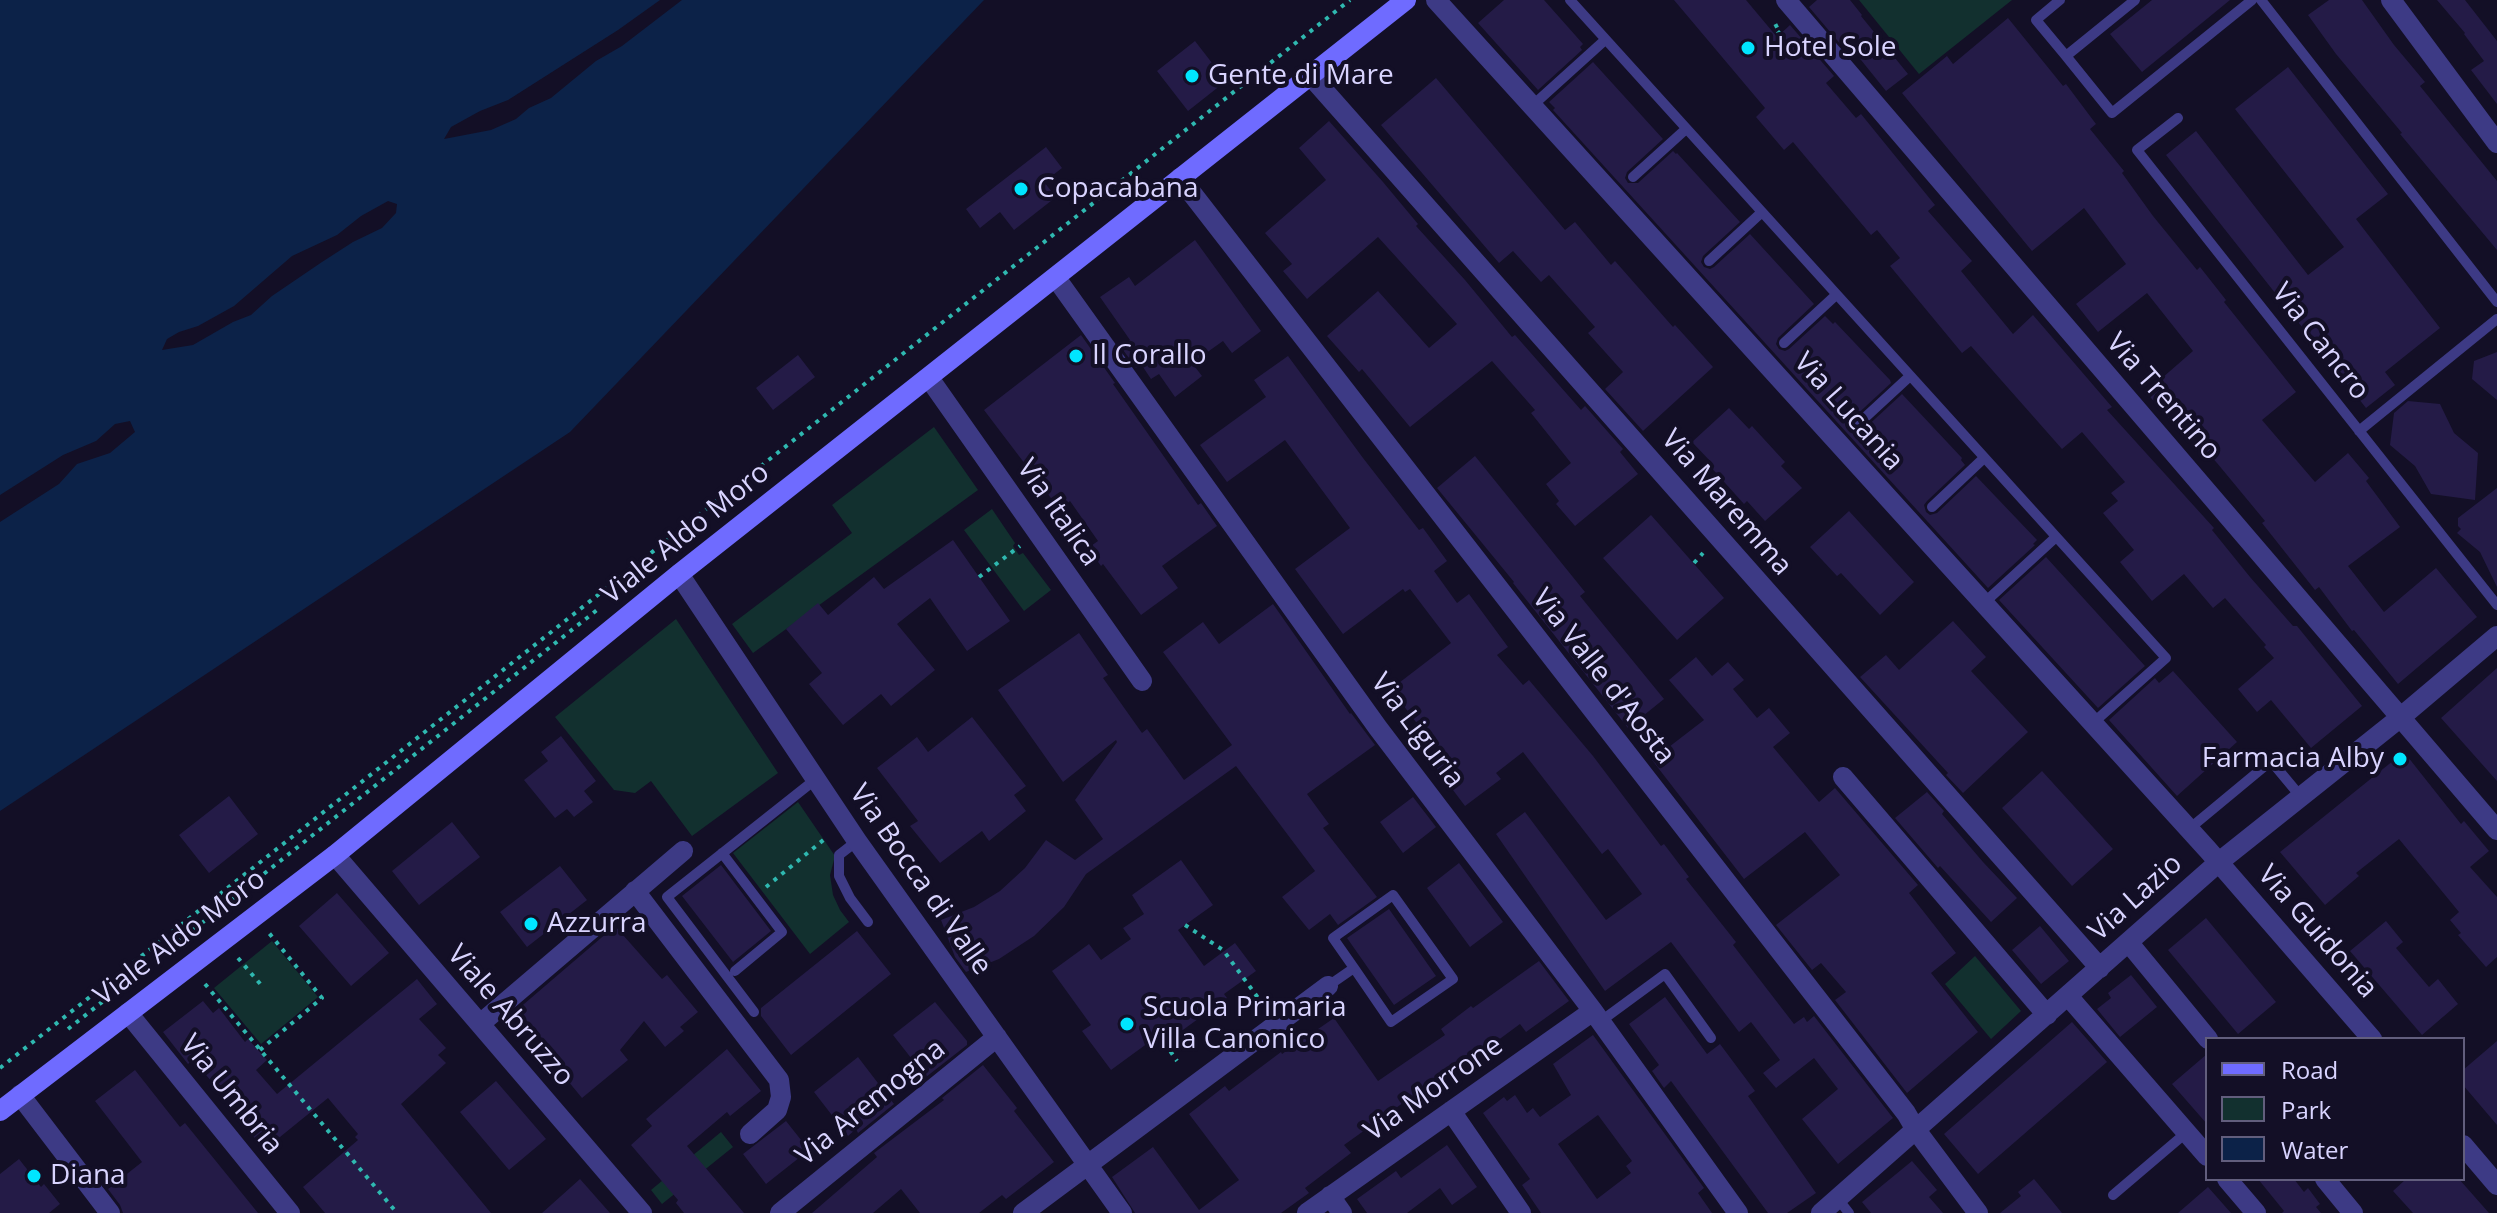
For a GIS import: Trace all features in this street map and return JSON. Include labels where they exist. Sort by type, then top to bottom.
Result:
[{"type":"street","name":"Viale Aldo Moro","points":[[0,1111],[335,855],[679,574],[1406,0]]},
{"type":"street","name":"Via Lucania","points":[[1436,0],[2219,862]]},
{"type":"street","name":"Via Trentino","points":[[1786,0],[2497,830]]},
{"type":"street","points":[[2391,0],[2497,143]]},
{"type":"street","name":"Via Maremma","points":[[1310,75],[2100,968]]},
{"type":"street","name":"Via Valle d'Aosta","points":[[1180,178],[1906,1113],[1978,1213]]},
{"type":"street","name":"Via Liguria","points":[[1056,278],[1378,728],[1597,1016],[1738,1213]]},
{"type":"street","name":"Via Italica","points":[[929,378],[1142,681]]},
{"type":"street","name":"Via Bocca di Valle","points":[[679,574],[857,841],[1122,1213]]},
{"type":"street","name":"Via Lazio","points":[[1821,1213],[1843,1206],[1916,1130],[2219,862],[2497,636]]},
{"type":"street","points":[[1843,777],[2047,1015]]},
{"type":"street","points":[[480,1024],[683,851]]},
{"type":"street","name":"Viale Abruzzo","points":[[335,855],[642,1213]]},
{"type":"street","name":"Via Guidonia","points":[[2219,862],[2370,1037]]},
{"type":"street","points":[[635,891],[779,1080],[781,1097],[777,1110],[750,1134]]},
{"type":"street","points":[[2129,943],[2206,1037]]},
{"type":"street","points":[[1023,1213],[1328,986]]},
{"type":"street","points":[[2068,996],[2205,1154]]},
{"type":"street","name":"Via Umbria","points":[[128,1013],[290,1213]]},
{"type":"street","name":"Via Morrone","points":[[1307,1213],[1336,1204],[1451,1111],[1597,1016]]},
{"type":"street","name":"Via Aremogna","points":[[780,1213],[997,1037]]},
{"type":"street","points":[[20,1095],[110,1213]]},
{"type":"street","points":[[1451,1111],[1521,1213]]},
{"type":"street","points":[[2465,1147],[2497,1185]]},
{"type":"street","points":[[2229,1181],[2256,1213]]},
{"type":"street","points":[[2327,1181],[2353,1213]]},
{"type":"lane","points":[[1570,0],[2166,658],[2093,723]]},
{"type":"lane","points":[[2060,0],[2036,20],[2112,113],[2252,0]]},
{"type":"lane","points":[[2066,56],[2135,0]]},
{"type":"lane","points":[[2261,0],[2497,302]]},
{"type":"lane","points":[[1532,106],[1605,40]]},
{"type":"lane","name":"Via Cancro","points":[[2178,118],[2137,150],[2497,605]]},
{"type":"lane","points":[[1633,177],[1686,129]]},
{"type":"lane","points":[[1709,261],[1762,212]]},
{"type":"lane","points":[[1784,343],[1836,295]]},
{"type":"lane","points":[[2359,431],[2497,319]]},
{"type":"lane","points":[[1858,424],[1910,376]]},
{"type":"lane","points":[[1932,507],[1984,458]]},
{"type":"lane","points":[[1984,603],[2056,537]]},
{"type":"lane","points":[[2189,829],[2271,761],[2301,797]]},
{"type":"lane","points":[[754,1012],[667,897],[816,779]]},
{"type":"lane","points":[[857,841],[839,855],[839,876],[850,898],[868,922]]},
{"type":"lane","points":[[722,853],[782,932],[735,971]]},
{"type":"lane","points":[[1393,895],[1453,979],[1391,1022],[1354,968],[1333,938],[1393,895]]},
{"type":"lane","points":[[1328,986],[1354,968]]},
{"type":"lane","points":[[1597,1016],[1665,974],[1711,1038]]},
{"type":"lane","points":[[2113,1195],[2187,1132]]},
{"type":"path","name":"Viale Aldo Moro","points":[[0,1068],[1350,0]]},
{"type":"path","points":[[979,577],[1038,533]]},
{"type":"path","points":[[755,896],[844,822]]},
{"type":"path","points":[[1185,925],[1223,950],[1264,1006]]},
{"type":"path","points":[[260,1050],[322,998],[269,933]]},
{"type":"path","points":[[238,958],[262,986]]},
{"type":"path","points":[[205,984],[397,1213]]},
{"type":"path","points":[[1159,1035],[1177,1061]]},
{"type":"green space","points":[[1859,0],[2012,0],[1919,74]]},
{"type":"green space","points":[[934,427],[978,490],[753,653],[732,624],[852,533],[832,505]]},
{"type":"green space","points":[[992,509],[1015,543],[1013,546],[1019,555],[1023,553],[1051,590],[1024,611],[964,530]]},
{"type":"green space","points":[[676,619],[778,773],[692,836],[651,781],[635,793],[614,790],[555,717]]},
{"type":"green space","points":[[798,802],[835,856],[830,875],[833,895],[849,922],[810,954],[733,853]]},
{"type":"green space","points":[[272,941],[318,997],[261,1044],[214,988]]},
{"type":"green space","points":[[1975,956],[2021,1011],[1991,1039],[1945,984]]},
{"type":"green space","points":[[721,1132],[733,1147],[662,1204],[651,1190]]},
{"type":"water","points":[[0,0],[984,0],[570,432],[0,811]]},
{"type":"pier","points":[[660,0],[682,0],[622,46],[596,61],[551,98],[491,130],[444,139],[451,127],[508,100]]},
{"type":"pier","points":[[388,201],[397,204],[396,213],[382,228],[322,262],[272,296],[251,315],[193,345],[162,350],[167,339],[234,306],[292,256],[337,235],[361,216]]},
{"type":"pier","points":[[130,421],[135,432],[110,453],[77,464],[59,484],[0,522],[0,495],[63,455],[96,441],[115,424]]},
{"type":"building","points":[[1504,0],[1544,0],[1583,44],[1580,47],[1582,50],[1538,90],[1478,23]]},
{"type":"building","points":[[1674,0],[1746,0],[1777,37],[1790,25],[1834,76],[1826,83],[1856,118],[1861,114],[1935,205],[1928,211],[1972,261],[1961,271],[2013,334],[2033,315],[2112,407],[2107,410],[2214,528],[2212,530],[2250,577],[2293,626],[2297,626],[2362,706],[2311,748],[2271,700],[2257,712],[2238,689],[2274,658],[2264,647],[2266,645],[2225,598],[2213,608],[2184,574],[2152,601],[2120,562],[2134,550],[2103,513],[2118,501],[2111,493],[2125,482],[2082,432],[2062,449],[1971,346],[1962,353],[1890,266],[1900,258],[1877,230],[1871,235],[1793,142],[1784,150],[1756,117],[1765,108]]},
{"type":"building","points":[[1817,0],[1850,0],[1908,74],[1886,91],[1857,55],[1853,59],[1809,7]]},
{"type":"building","points":[[2152,0],[2230,0],[2142,72],[2110,34]]},
{"type":"building","points":[[2329,0],[2362,0],[2425,82],[2420,86],[2497,181],[2497,250],[2400,134],[2308,15]]},
{"type":"building","points":[[2437,0],[2465,0],[2497,41],[2497,104],[2471,70],[2484,61]]},
{"type":"building","points":[[2008,18],[2063,86],[2066,84],[2096,124],[2090,129],[2124,171],[2122,173],[2153,216],[2197,270],[2200,267],[2296,392],[2262,420],[2315,482],[2348,453],[2369,478],[2366,481],[2400,527],[2348,566],[2384,612],[2436,568],[2477,617],[2398,684],[2319,587],[2315,590],[2262,523],[2265,521],[2217,463],[2179,421],[2174,425],[2146,392],[2193,351],[2147,293],[2098,332],[2076,304],[2126,264],[2084,208],[2032,251],[1902,93],[1947,56],[1953,64]]},
{"type":"building","name":"Gente di Mare","points":[[1195,41],[1226,81],[1188,111],[1157,71]]},
{"type":"building","points":[[1593,62],[1663,139],[1627,172],[1625,178],[1628,183],[1638,183],[1673,151],[1740,222],[1703,256],[1701,262],[1704,267],[1714,267],[1750,234],[1814,304],[1778,338],[1776,344],[1779,349],[1789,349],[1825,316],[1833,324],[1835,322],[1890,380],[1891,383],[1852,419],[1850,425],[1853,430],[1863,430],[1902,394],[1962,458],[1965,465],[1927,501],[1924,505],[1926,512],[1930,515],[1937,513],[1976,476],[2037,540],[1988,588],[1553,110],[1555,108],[1549,102]]},
{"type":"building","points":[[2288,67],[2388,194],[2356,219],[2440,328],[2385,372],[2395,385],[2366,408],[2166,155],[2196,131],[2308,275],[2344,247],[2235,109]]},
{"type":"building","points":[[1436,78],[1565,230],[1575,222],[1611,265],[1615,261],[1713,367],[1643,431],[1605,389],[1623,372],[1588,333],[1595,327],[1549,275],[1541,282],[1513,251],[1499,263],[1381,125]]},
{"type":"building","points":[[1329,121],[1512,337],[1515,335],[1581,410],[1585,406],[1623,449],[1620,452],[1638,474],[1575,526],[1556,504],[1559,501],[1546,484],[1571,463],[1531,413],[1535,410],[1492,361],[1410,427],[1362,369],[1359,372],[1327,336],[1378,291],[1429,348],[1457,324],[1378,237],[1307,299],[1283,271],[1292,264],[1265,233],[1326,180],[1299,148]]},
{"type":"building","name":"Copacabana","points":[[1046,147],[1062,168],[1044,182],[1056,197],[1014,230],[1000,212],[980,228],[966,209]]},
{"type":"building","points":[[1195,240],[1261,331],[1232,353],[1223,341],[1192,363],[1202,376],[1175,397],[1159,374],[1151,379],[1141,364],[1136,368],[1121,347],[1130,340],[1100,297],[1129,277],[1135,286]]},
{"type":"building","points":[[1081,335],[1198,505],[1201,503],[1217,526],[1162,566],[1178,588],[1141,615],[1088,548],[1098,541],[1070,501],[1060,510],[984,410]]},
{"type":"building","points":[[2497,352],[2497,400],[2472,379],[2474,361]]},
{"type":"building","points":[[798,355],[815,377],[773,410],[756,388]]},
{"type":"building","points":[[1288,356],[1363,458],[1447,561],[1434,571],[1457,603],[1469,594],[1508,647],[1497,655],[1523,685],[1529,680],[1593,756],[1661,846],[1664,844],[1689,877],[1686,879],[1736,942],[1733,945],[1794,1024],[1804,1017],[1807,1022],[1814,1016],[1893,1118],[1838,1164],[1802,1119],[1838,1089],[1814,1058],[1776,1088],[1763,1073],[1780,1060],[1751,1022],[1739,1032],[1671,942],[1605,991],[1496,834],[1525,812],[1606,920],[1642,894],[1608,849],[1602,854],[1523,752],[1496,773],[1501,779],[1465,806],[1419,745],[1428,738],[1391,689],[1451,643],[1410,589],[1405,592],[1403,589],[1343,634],[1295,569],[1350,528],[1285,440],[1227,482],[1200,445],[1266,397],[1254,380]]},
{"type":"building","points":[[2408,401],[2440,404],[2454,433],[2478,453],[2475,500],[2431,494],[2415,466],[2390,445],[2394,413]]},
{"type":"building","points":[[1729,408],[1749,429],[1752,426],[1785,462],[1781,466],[1802,488],[1765,521],[1747,501],[1744,504],[1692,442]]},
{"type":"building","points":[[1475,456],[1585,592],[1580,596],[1664,699],[1628,728],[1437,488]]},
{"type":"building","points":[[2497,488],[2497,587],[2480,552],[2457,533],[2461,529],[2458,518]]},
{"type":"building","points":[[1849,511],[1914,582],[1880,615],[1841,573],[1837,576],[1810,547]]},
{"type":"building","points":[[1651,515],[1724,598],[1677,640],[1603,558]]},
{"type":"building","points":[[953,540],[1010,621],[967,651],[930,598],[897,624],[935,670],[891,706],[881,694],[843,725],[809,684],[822,673],[786,629],[818,603],[828,615],[874,577],[884,589]]},
{"type":"building","points":[[2046,557],[2145,666],[2098,708],[1999,600]]},
{"type":"building","points":[[1273,604],[1375,745],[1307,794],[1329,824],[1323,828],[1377,897],[1338,925],[1330,914],[1309,930],[1282,897],[1315,871],[1236,766],[1086,874],[1064,907],[1034,936],[999,959],[966,972],[955,957],[941,920],[974,907],[1000,891],[1025,868],[1046,840],[1075,860],[1103,839],[1075,800],[1117,742],[1063,782],[998,690],[1079,633],[1108,675],[1103,678],[1142,733],[1147,729],[1184,780],[1232,745],[1163,652],[1203,622],[1219,644]]},
{"type":"building","points":[[1953,621],[1986,657],[1971,671],[2028,732],[1963,793],[1860,677],[1886,655],[1899,670]]},
{"type":"building","points":[[1696,657],[1712,676],[1728,662],[1744,680],[1733,689],[1757,718],[1769,708],[1790,733],[1773,747],[1819,802],[1835,788],[1918,885],[1909,893],[1956,953],[1931,973],[1978,1032],[1907,1093],[1835,1000],[1846,992],[1821,963],[1812,970],[1776,925],[1840,875],[1805,832],[1744,879],[1652,760],[1704,720],[1669,680]]},
{"type":"building","points":[[2497,668],[2497,781],[2441,718]]},
{"type":"building","points":[[2173,671],[2237,742],[2177,796],[2109,720],[2155,678],[2159,683]]},
{"type":"building","points":[[972,717],[1026,786],[1014,795],[1026,811],[989,841],[982,831],[940,863],[910,826],[918,821],[877,768],[917,737],[928,752]]},
{"type":"building","points":[[561,736],[596,781],[584,791],[593,802],[574,817],[567,809],[555,818],[524,780],[548,761],[541,752]]},
{"type":"building","points":[[2404,752],[2461,824],[2464,821],[2489,851],[2470,867],[2497,897],[2497,957],[2486,967],[2458,935],[2461,933],[2450,920],[2459,912],[2399,839],[2356,873],[2359,876],[2325,905],[2280,852]]},
{"type":"building","points":[[2042,771],[2113,849],[2072,886],[2002,808]]},
{"type":"building","points":[[1927,792],[1944,811],[1942,814],[2017,898],[1991,922],[1895,818]]},
{"type":"building","points":[[229,796],[258,834],[209,873],[179,835]]},
{"type":"building","points":[[1413,797],[1436,827],[1403,853],[1380,822]]},
{"type":"building","points":[[452,822],[480,857],[419,905],[392,871]]},
{"type":"building","points":[[1181,860],[1213,905],[1178,930],[1204,966],[1235,943],[1256,971],[1224,994],[1227,998],[1169,1040],[1163,1032],[1111,1070],[1082,1031],[1091,1025],[1052,971],[1089,944],[1101,960],[1131,939],[1123,928],[1144,914],[1132,895]]},
{"type":"building","points":[[1459,863],[1503,922],[1470,947],[1427,888]]},
{"type":"building","points":[[721,865],[771,931],[733,962],[682,896]]},
{"type":"building","points":[[560,866],[587,900],[527,947],[500,912]]},
{"type":"building","points":[[337,893],[389,953],[351,986],[299,926]]},
{"type":"building","points":[[1389,909],[1436,976],[1394,1005],[1347,938]]},
{"type":"building","points":[[2206,918],[2276,1002],[2238,1034],[2168,950]]},
{"type":"building","points":[[2386,921],[2403,942],[2396,948],[2429,987],[2438,979],[2458,1004],[2422,1035],[2350,951]]},
{"type":"building","points":[[615,926],[662,979],[667,975],[698,1012],[680,1027],[684,1031],[665,1047],[644,1021],[620,1050],[628,1060],[582,1098],[554,1064],[560,1059],[517,1010]]},
{"type":"building","points":[[2040,926],[2069,961],[2041,984],[2012,950]]},
{"type":"building","points":[[857,931],[891,974],[791,1055],[761,1016],[761,1008]]},
{"type":"building","points":[[1539,961],[1569,1001],[1526,1032],[1520,1024],[1417,1100],[1414,1095],[1344,1145],[1351,1153],[1305,1188],[1309,1193],[1281,1213],[1135,1213],[1112,1177],[1153,1147],[1199,1210],[1239,1180],[1189,1114],[1225,1086],[1229,1091],[1334,1018],[1378,1081],[1445,1035],[1441,1029],[1471,1006],[1473,1008]]},
{"type":"building","points":[[2131,975],[2157,1007],[2120,1037],[2097,1009],[2111,998],[2108,993]]},
{"type":"building","points":[[417,979],[437,1004],[419,1019],[446,1048],[438,1055],[446,1063],[401,1104],[491,1213],[325,1213],[303,1187],[358,1140],[355,1137],[358,1134],[328,1098],[264,1150],[242,1122],[245,1120],[193,1060],[188,1064],[163,1032],[203,1001],[213,1013],[219,1008],[245,1042],[248,1039],[267,1060],[256,1070],[277,1094]]},
{"type":"building","points":[[1665,997],[1707,1054],[1720,1044],[1755,1091],[1748,1096],[1816,1193],[1787,1213],[1768,1213],[1671,1081],[1664,1088],[1652,1071],[1659,1065],[1629,1024]]},
{"type":"building","points":[[935,1002],[967,1045],[926,1077],[893,1035]]},
{"type":"building","points":[[2072,1022],[2107,1062],[1978,1174],[1944,1134]]},
{"type":"building","points":[[1593,1035],[1704,1188],[1698,1193],[1712,1213],[1541,1213],[1522,1185],[1530,1179],[1483,1113],[1504,1097],[1507,1101],[1515,1095],[1527,1113],[1533,1108],[1540,1117],[1571,1095],[1553,1064]],"holes":[[[1598,1115],[1632,1161],[1626,1166],[1631,1173],[1597,1199],[1558,1144]]]},
{"type":"building","points":[[2497,1041],[2497,1125],[2465,1087],[2465,1068]]},
{"type":"building","points":[[727,1049],[761,1091],[730,1116],[727,1112],[687,1146],[744,1213],[684,1213],[676,1203],[678,1200],[631,1145],[652,1126],[646,1119]]},
{"type":"building","points":[[2205,1056],[2205,1122],[2172,1084]]},
{"type":"building","points":[[858,1057],[894,1104],[858,1133],[856,1129],[848,1136],[814,1092]]},
{"type":"building","points":[[983,1065],[1054,1162],[1006,1199],[1002,1195],[979,1213],[920,1213],[901,1189],[873,1213],[812,1213],[877,1157],[874,1153],[944,1100],[942,1098]]},
{"type":"building","points":[[135,1070],[180,1127],[185,1123],[258,1213],[123,1213],[108,1189],[142,1162],[95,1101]]},
{"type":"building","points":[[496,1081],[546,1139],[509,1170],[460,1112]]},
{"type":"building","points":[[786,1121],[809,1150],[766,1184],[743,1154]]},
{"type":"building","points":[[1447,1145],[1477,1187],[1452,1205],[1440,1188],[1407,1213],[1367,1213],[1357,1199],[1396,1171],[1401,1178]]},
{"type":"building","points":[[19,1159],[41,1187],[44,1184],[60,1204],[49,1213],[0,1213],[0,1174]]},
{"type":"building","points":[[1912,1161],[1937,1190],[1929,1197],[1943,1213],[1871,1213],[1862,1202]]},
{"type":"building","points":[[580,1179],[610,1213],[542,1213]]},
{"type":"building","points":[[2034,1179],[2062,1213],[2000,1213],[2021,1196],[2018,1192]]},
{"type":"building","points":[[2260,1181],[2296,1181],[2304,1192],[2308,1188],[2320,1204],[2316,1207],[2321,1213],[2282,1213],[2284,1211]]},
{"type":"building","points":[[2404,1181],[2461,1181],[2489,1213],[2413,1213],[2393,1191]]},
{"type":"building","points":[[2208,1187],[2231,1213],[2178,1213]]},
{"type":"place","name":"Hotel Sole","points":[[1748,48]]},
{"type":"place","name":"Gente di Mare","points":[[1192,76]]},
{"type":"place","name":"Copacabana","points":[[1021,189]]},
{"type":"place","name":"Il Corallo","points":[[1076,356]]},
{"type":"place","name":"Farmacia Alby","points":[[2400,759]]},
{"type":"place","name":"Azzurra","points":[[531,924]]},
{"type":"place","name":"Scuola Primaria Villa Canonico","points":[[1127,1024]]},
{"type":"place","name":"Diana","points":[[34,1176]]}]
